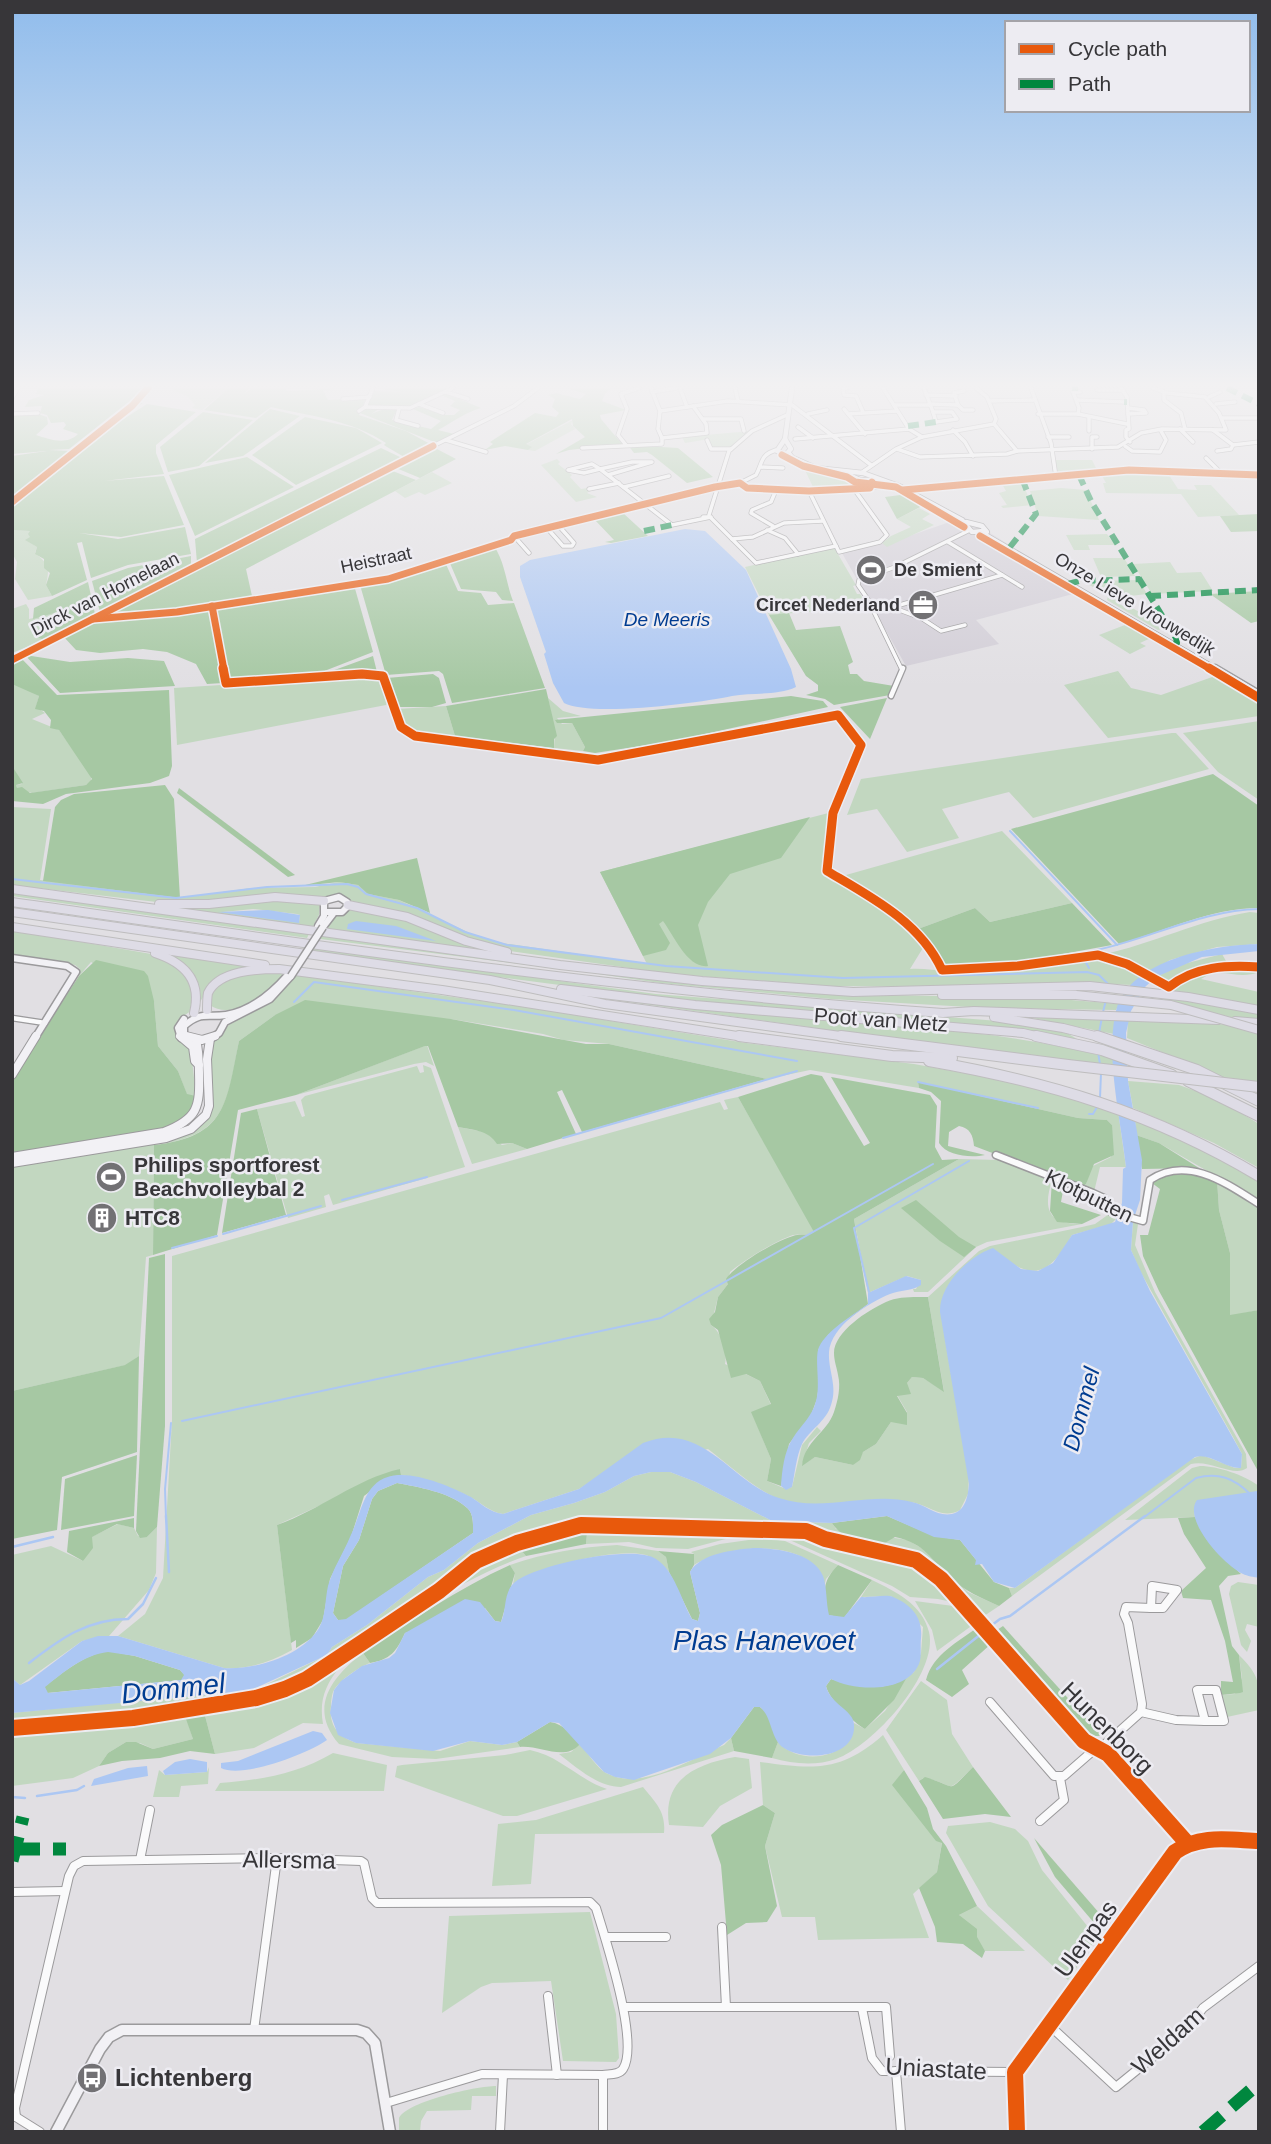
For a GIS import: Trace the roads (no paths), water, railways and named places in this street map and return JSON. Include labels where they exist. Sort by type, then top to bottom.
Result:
[{"type":"highway","points":[[12,889],[560,965],[744,985],[853,992],[1090,986],[1188,996],[1259,1010]]},
{"type":"highway","points":[[87,899],[182,905],[275,897],[324,901]]},
{"type":"highway","points":[[12,902],[611,985],[785,1003],[943,1013],[1083,1015],[1259,1023]]},
{"type":"highway","points":[[348,905],[395,914],[466,941],[560,965]]},
{"type":"highway","points":[[12,912],[490,980],[605,1004],[707,1019],[1259,1087]]},
{"type":"highway","points":[[12,927],[346,978]]},
{"type":"highway","points":[[103,941],[164,955],[185,967],[196,987],[194,1015]]},
{"type":"highway","points":[[206,1010],[206,998],[213,986],[228,976],[243,971],[279,969],[442,990],[708,1032],[891,1056],[928,1055],[1038,1066],[1068,1065]]},
{"type":"highway","name":"Poot van Metz","points":[[490,980],[707,1006],[989,1029],[1079,1044],[1172,1075],[1212,1091],[1259,1116]]},
{"type":"highway","name":"Poot van Metz","points":[[853,992],[1076,995],[1171,1005],[1259,1030]]},
{"type":"highway","name":"Poot van Metz","points":[[943,1013],[1013,1019],[1078,1031],[1173,1061],[1259,1101]]},
{"type":"highway","name":"Poot van Metz","points":[[891,1056],[993,1072],[1071,1091],[1145,1117],[1211,1148],[1259,1176]]},
{"type":"street","points":[[589,489],[594,488]]},
{"type":"street","points":[[625,488],[672,525],[708,517],[717,502],[721,488]]},
{"type":"street","points":[[529,553],[514,536],[716,488]]},
{"type":"street","points":[[749,488],[809,491],[866,488]]},
{"type":"street","points":[[906,489],[918,488]]},
{"type":"street","points":[[773,526],[751,513],[771,502],[776,489]]},
{"type":"street","points":[[809,491],[839,552],[880,542],[887,534],[854,489]]},
{"type":"street","points":[[906,489],[962,520],[972,529],[895,567],[859,580],[858,585],[865,598],[920,618],[941,631],[965,625]]},
{"type":"street","points":[[755,500],[752,507],[755,509]]},
{"type":"street","points":[[708,517],[756,563],[836,546]]},
{"type":"street","points":[[732,539],[753,537],[773,526],[823,521]]},
{"type":"street","points":[[547,527],[563,546],[572,547],[574,543],[558,525]]},
{"type":"street","name":"Onze Lieve Vrouwedijk","points":[[972,529],[994,538],[1259,694]]},
{"type":"street","points":[[767,530],[785,538],[798,554]]},
{"type":"street","points":[[948,542],[1022,587]]},
{"type":"street","points":[[893,607],[1002,575]]},
{"type":"street","points":[[876,604],[872,608],[903,669],[891,696]]},
{"type":"street","points":[[339,897],[345,899],[348,905],[342,912],[333,914],[325,912],[321,907],[324,901],[339,897]]},
{"type":"street","points":[[321,927],[325,912]]},
{"type":"street","points":[[194,1015],[223,1018],[265,1003],[282,989],[321,927],[333,914]]},
{"type":"street","points":[[12,958],[71,967],[76,972],[12,1075]]},
{"type":"street","points":[[206,1010],[223,1018],[220,1032],[210,1038],[193,1042],[181,1040],[177,1030],[183,1019],[206,1010]]},
{"type":"street","points":[[12,1018],[46,1023]]},
{"type":"street","points":[[12,1163],[166,1138],[191,1129],[206,1115],[209,1106],[207,1059],[210,1038]]},
{"type":"street","points":[[12,1157],[175,1129],[190,1119],[201,1098],[199,1065],[195,1061],[193,1042]]},
{"type":"street","name":"Klotputten","points":[[996,1155],[1104,1198],[1111,1212],[1140,1220],[1150,1180],[1171,1171],[1191,1170],[1207,1174],[1259,1203]]},
{"type":"street","name":"Hunenborg","points":[[1099,1750],[1141,1712],[1142,1704],[1124,1614],[1126,1607],[1152,1608]]},
{"type":"street","name":"Hunenborg","points":[[998,1643],[1084,1741],[1108,1754],[1186,1843]]},
{"type":"street","points":[[1197,1689],[1216,1690],[1224,1721],[1205,1721],[1197,1689]]},
{"type":"street","points":[[990,1702],[1052,1775],[1060,1778]]},
{"type":"street","name":"Hunenborg","points":[[1141,1712],[1176,1720],[1205,1721]]},
{"type":"street","points":[[1060,1778],[1099,1750]]},
{"type":"street","points":[[1040,1821],[1064,1800],[1060,1778]]},
{"type":"street","points":[[140,1860],[150,1810]]},
{"type":"street","points":[[1186,1843],[1199,1840],[1259,1841]]},
{"type":"street","name":"Ulenpas","points":[[1015,2072],[1175,1852],[1186,1843]]},
{"type":"street","points":[[254,2030],[277,1858]]},
{"type":"street","name":"Allersma","points":[[14,2118],[65,1891],[74,1866],[83,1861],[277,1858],[360,1861],[364,1863],[372,1898],[377,1903],[590,1902],[596,1908],[607,1937]]},
{"type":"street","points":[[12,1892],[65,1891]]},
{"type":"street","points":[[722,1927],[726,2007]]},
{"type":"street","points":[[386,2103],[468,2076],[616,2074],[623,2069],[626,2059],[625,2007],[607,1937],[666,1937]]},
{"type":"street","name":"Weldam","points":[[1049,2025],[1116,2087],[1185,2031],[1203,2008],[1259,1966]]},
{"type":"street","points":[[548,1996],[557,2075]]},
{"type":"street","name":"Uniastate","points":[[625,2007],[886,2007],[890,2056]]},
{"type":"street","name":"Uniastate","points":[[862,2008],[873,2065],[882,2071],[1015,2072]]},
{"type":"street","points":[[56,2132],[100,2049],[109,2037],[122,2030],[357,2030],[366,2033],[375,2043],[390,2132]]},
{"type":"street","points":[[896,2071],[901,2132]]},
{"type":"street","points":[[1015,2072],[1017,2132]]},
{"type":"street","points":[[500,2132],[503,2075]]},
{"type":"street","points":[[603,2075],[603,2132]]},
{"type":"street","points":[[14,2118],[40,2132]]},
{"type":"water","name":"De Meeris","points":[[685,529],[705,531],[746,570],[791,669],[796,687],[773,693],[620,709],[577,707],[564,703],[553,683],[544,654],[546,652],[520,577],[520,566],[530,560]]},
{"type":"water","points":[[268,910],[300,915],[299,923],[218,912]]},
{"type":"water","points":[[356,921],[396,926],[436,941],[347,929],[348,924]]},
{"type":"water","name":"Dommel","points":[[1259,944],[1259,951],[1202,957],[1156,977],[1145,987],[1131,1011],[1126,1033],[1128,1081],[1142,1160],[1140,1200],[1133,1221],[1131,1250],[1150,1291],[1242,1454],[1241,1468],[1207,1457],[1195,1457],[1015,1588],[994,1582],[982,1564],[975,1565],[976,1560],[960,1540],[934,1537],[887,1516],[832,1523],[772,1521],[696,1482],[670,1472],[651,1472],[634,1476],[605,1492],[531,1515],[478,1543],[444,1570],[428,1577],[367,1625],[332,1647],[327,1655],[249,1691],[12,1713],[12,1678],[20,1685],[29,1681],[82,1641],[98,1636],[118,1636],[224,1668],[250,1667],[290,1653],[311,1638],[319,1628],[330,1579],[366,1497],[378,1482],[387,1477],[408,1475],[436,1482],[503,1514],[579,1489],[643,1443],[664,1438],[683,1439],[700,1446],[746,1480],[779,1498],[812,1503],[896,1499],[941,1514],[957,1512],[965,1502],[969,1484],[940,1312],[944,1292],[965,1265],[993,1248],[1021,1269],[1038,1271],[1053,1263],[1072,1235],[1115,1222],[1122,1203],[1123,1169],[1126,1167],[1112,1048],[1116,1011],[1124,993],[1155,967],[1176,958],[1240,945]],"holes":[[[397,1483],[433,1491],[459,1502],[470,1512],[473,1533],[346,1619],[338,1620],[333,1613],[343,1566],[359,1540],[372,1499],[378,1491]],[[108,1652],[135,1656],[180,1670],[184,1675],[181,1680],[48,1693],[45,1687],[67,1670],[82,1660]]]},
{"type":"water","points":[[906,1276],[921,1280],[921,1285],[871,1303],[836,1333],[829,1352],[833,1385],[831,1405],[802,1444],[792,1487],[786,1490],[781,1486],[787,1449],[812,1412],[816,1401],[819,1347],[834,1329],[868,1304],[868,1293]]},
{"type":"water","points":[[1257,1491],[1259,1578],[1245,1575],[1226,1562],[1200,1530],[1194,1509],[1197,1500]]},
{"type":"water","name":"Plas Hanevoet","points":[[753,1548],[792,1553],[818,1568],[823,1576],[829,1615],[844,1617],[861,1597],[886,1596],[906,1604],[918,1618],[921,1631],[920,1661],[912,1674],[903,1681],[892,1685],[866,1687],[831,1679],[826,1686],[832,1698],[853,1719],[853,1735],[839,1750],[816,1756],[784,1748],[776,1739],[760,1707],[754,1707],[731,1738],[710,1754],[634,1780],[604,1772],[559,1723],[550,1722],[517,1742],[502,1745],[470,1741],[433,1751],[356,1743],[338,1735],[330,1713],[334,1690],[341,1681],[362,1666],[389,1658],[395,1653],[405,1633],[465,1599],[480,1602],[495,1621],[501,1622],[511,1586],[526,1576],[563,1563],[607,1555],[644,1555],[663,1564],[677,1586],[692,1619],[698,1621],[700,1613],[690,1572],[709,1557],[727,1551]]},
{"type":"water","points":[[313,1731],[322,1733],[327,1740],[305,1752],[258,1768],[231,1771],[221,1768],[221,1763],[238,1761]]},
{"type":"water","points":[[190,1759],[207,1762],[207,1772],[165,1775],[163,1771],[175,1762]]},
{"type":"water","points":[[147,1766],[148,1776],[91,1786],[94,1779],[128,1768]]},
{"type":"waterway","points":[[1010,831],[1117,945]]},
{"type":"waterway","points":[[12,879],[176,898],[267,887],[347,884],[358,887],[366,894],[417,908],[465,932],[507,945],[666,966],[843,978],[1087,972],[1099,975],[1109,985]]},
{"type":"waterway","points":[[1117,945],[1198,919],[1259,909]]},
{"type":"waterway","points":[[942,967],[1020,962],[1078,954],[1117,945]]},
{"type":"waterway","points":[[1084,959],[1089,968]]},
{"type":"waterway","points":[[294,1002],[314,982],[514,1010],[797,1061]]},
{"type":"waterway","points":[[1103,1012],[1106,1000]]},
{"type":"waterway","points":[[1099,1033],[1102,1017]]},
{"type":"waterway","points":[[1098,1052],[1100,1064]]},
{"type":"waterway","points":[[563,1138],[797,1071]]},
{"type":"waterway","points":[[1100,1098],[1101,1073]]},
{"type":"waterway","points":[[918,1082],[1038,1108]]},
{"type":"waterway","points":[[1089,1114],[1093,1114],[1097,1107]]},
{"type":"waterway","points":[[869,1292],[854,1228],[969,1161]]},
{"type":"waterway","points":[[182,1421],[661,1318],[933,1164]]},
{"type":"waterway","points":[[342,1200],[427,1177]]},
{"type":"waterway","points":[[223,1234],[321,1206]]},
{"type":"waterway","points":[[172,1248],[217,1236]]},
{"type":"waterway","points":[[166,1518],[165,1489],[171,1423]]},
{"type":"waterway","points":[[1143,1518],[1196,1478],[1219,1476],[1238,1484],[1250,1494]]},
{"type":"waterway","points":[[166,1516],[169,1572]]},
{"type":"waterway","points":[[988,1628],[1000,1619],[1010,1616],[1145,1516]]},
{"type":"waterway","points":[[12,1547],[53,1537]]},
{"type":"waterway","points":[[29,1663],[75,1632],[100,1622],[128,1619],[143,1604],[156,1578]]},
{"type":"waterway","points":[[937,1669],[981,1634]]},
{"type":"waterway","points":[[37,1796],[77,1790],[84,1786]]},
{"type":"waterway","points":[[12,1797],[25,1798]]},
{"type":"place","name":"De Smient","points":[[871,570]]},
{"type":"place","name":"Circet Nederland","points":[[923,605]]},
{"type":"place","name":"Philips sportforest Beachvolleybal 2","points":[[111,1177]]},
{"type":"place","name":"HTC8","points":[[102,1218]]},
{"type":"place","name":"Lichtenberg","points":[[92,2078]]}]
